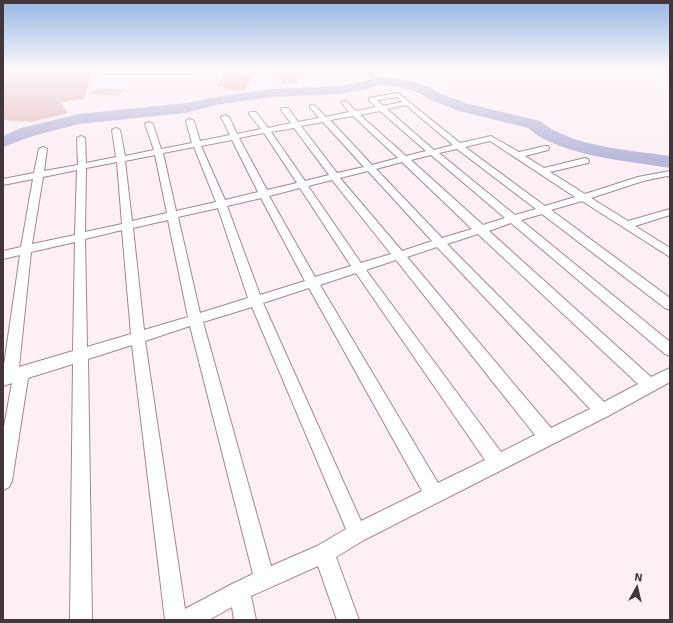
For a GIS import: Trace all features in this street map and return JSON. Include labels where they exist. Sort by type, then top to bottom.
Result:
[{"type":"street","points":[[371,99],[432,152],[670,350]]},
{"type":"street","points":[[403,99],[459,146],[670,305]]},
{"type":"street","points":[[344,102],[480,230],[649,385]]},
{"type":"street","points":[[3,182],[408,103]]},
{"type":"street","points":[[312,106],[439,242],[602,411]]},
{"type":"street","points":[[285,110],[334,176],[397,256],[548,438]]},
{"type":"street","points":[[253,114],[266,130],[358,268],[498,463]]},
{"type":"street","points":[[225,117],[264,194],[434,495]]},
{"type":"street","points":[[190,121],[196,144],[221,203],[256,302],[357,533]]},
{"type":"street","points":[[149,124],[158,151],[194,319],[265,580]]},
{"type":"street","points":[[116,130],[121,159],[138,337],[176,620]]},
{"type":"street","points":[[80,138],[82,166],[80,237],[81,620]]},
{"type":"street","points":[[3,255],[264,194],[491,138],[670,253]]},
{"type":"street","points":[[518,155],[545,148]]},
{"type":"street","points":[[3,481],[12,376],[26,249],[43,149]]},
{"type":"street","points":[[544,171],[585,161]]},
{"type":"street","points":[[12,376],[194,319],[256,302],[313,282],[641,179],[668,173],[670,174]]},
{"type":"street","points":[[627,225],[670,212]]},
{"type":"street","points":[[188,620],[239,591],[324,553],[357,533],[602,411],[670,375]]},
{"type":"street","points":[[324,553],[348,620]]},
{"type":"street","points":[[239,591],[245,620]]},
{"type":"building","points":[[3,99],[83,99],[60,102],[68,113],[32,122],[3,120]]},
{"type":"waterway","points":[[3,142],[27,132],[79,119],[185,108],[228,99]]},
{"type":"waterway","points":[[441,99],[464,108],[534,124],[543,132],[587,149],[670,162]]}]
